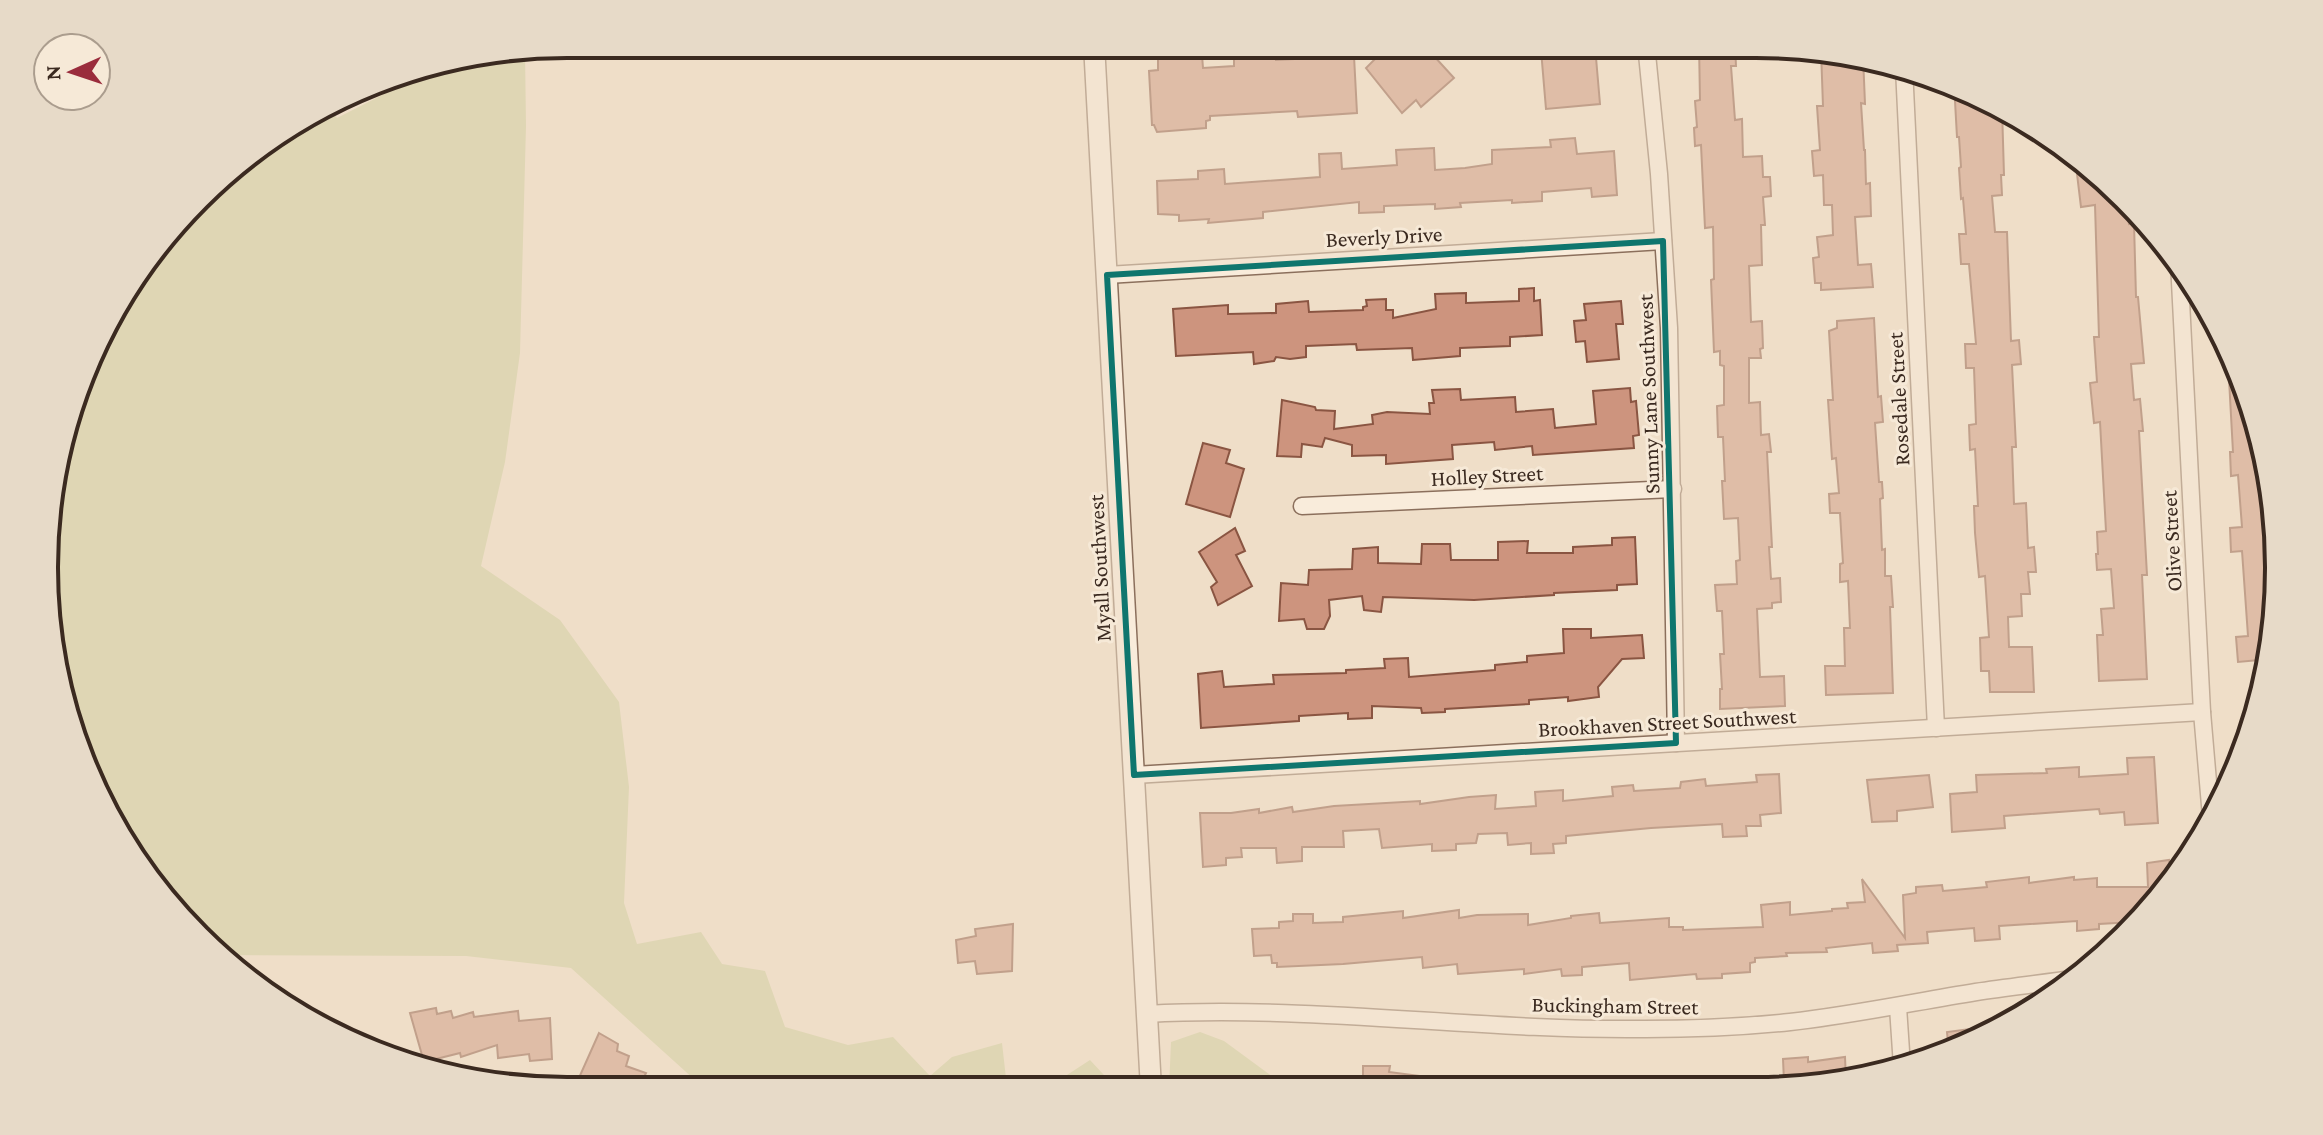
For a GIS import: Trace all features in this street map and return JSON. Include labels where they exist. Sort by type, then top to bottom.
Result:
[{"type":"street","name":"Myall Southwest","points":[[1095,58],[1150,1077]]},
{"type":"street","name":"Sunny Lane Southwest","points":[[1647,58],[1669,328],[1676,743]]},
{"type":"street","name":"Rosedale Street","points":[[1905,81],[1936,728]]},
{"type":"street","name":"Beverly Drive","points":[[1107,275],[1663,241]]},
{"type":"street","name":"Olive Street","points":[[2180,286],[2202,712],[2209,798]]},
{"type":"street","name":"Holley Street","points":[[1302,506],[1673,489]]},
{"type":"street","name":"Brookhaven Street Southwest","points":[[1134,775],[2202,712]]},
{"type":"street","name":"Buckingham Street","points":[[1147,1014],[1190,1012],[1644,1029],[1721,1028],[1898,1007],[2052,982]]},
{"type":"street","points":[[1898,1007],[1901,1056]]},
{"type":"highlighted area","points":[[1663,241],[1676,743],[1134,775],[1107,275]]},
{"type":"shaded area","points":[[525,60],[520,353],[505,462],[481,566],[560,620],[619,702],[629,787],[624,903],[637,944],[701,932],[722,964],[765,971],[785,1027],[848,1045],[893,1037],[930,1076],[952,1057],[1002,1043],[1006,1077],[692,1077],[571,968],[466,956],[237,955],[184,903],[144,851],[111,793],[85,731],[62,634],[59,534],[75,436],[111,342],[163,257],[207,207],[257,163],[313,126],[335,115],[337,118],[395,88],[436,75]]},
{"type":"shaded area","points":[[1200,1032],[1224,1041],[1273,1077],[1170,1077],[1171,1042]]},
{"type":"shaded area","points":[[1090,1060],[1106,1077],[1064,1077]]},
{"type":"building","points":[[1158,58],[1202,58],[1203,68],[1234,66],[1234,58],[1354,58],[1357,113],[1298,117],[1297,111],[1210,116],[1206,128],[1157,132],[1152,125],[1149,71],[1158,70]]},
{"type":"building","points":[[1376,58],[1436,58],[1454,78],[1421,107],[1416,100],[1402,113],[1366,68]]},
{"type":"building","points":[[1542,58],[1596,58],[1600,104],[1546,109]]},
{"type":"building","points":[[1699,58],[1736,58],[1736,66],[1731,66],[1735,120],[1742,119],[1743,157],[1762,156],[1763,177],[1770,177],[1771,196],[1763,197],[1765,225],[1761,225],[1762,265],[1749,266],[1751,322],[1762,321],[1763,348],[1760,349],[1761,358],[1749,358],[1749,403],[1760,402],[1761,435],[1769,434],[1771,579],[1780,578],[1781,602],[1772,603],[1772,608],[1757,609],[1760,677],[1784,676],[1785,706],[1720,709],[1720,654],[1724,654],[1722,611],[1717,611],[1715,585],[1737,584],[1736,561],[1740,560],[1738,518],[1724,519],[1723,437],[1718,437],[1717,406],[1724,405],[1724,366],[1720,365],[1720,351],[1714,352],[1711,280],[1714,279],[1713,227],[1705,228],[1701,145],[1695,146],[1695,101],[1700,100]]},
{"type":"building","points":[[1821,62],[1864,70],[1865,104],[1861,103],[1871,216],[1855,217],[1858,265],[1871,264],[1873,287],[1821,290],[1821,283],[1815,283],[1813,258],[1819,257],[1817,237],[1833,235],[1832,205],[1824,205],[1823,175],[1814,176],[1812,151],[1820,150],[1817,106],[1823,106]]},
{"type":"building","points":[[1955,99],[2002,122],[2002,195],[1992,196],[1995,232],[2007,232],[2011,341],[2019,340],[2021,364],[2012,365],[2016,447],[2012,447],[2014,504],[2026,503],[2028,548],[2034,547],[2036,572],[2028,572],[2030,594],[2021,594],[2022,616],[2008,617],[2009,647],[2032,647],[2034,692],[1990,692],[1989,671],[1981,671],[1980,638],[1989,637],[1985,576],[1979,577],[1975,533],[1974,506],[1978,506],[1975,449],[1970,450],[1969,425],[1976,424],[1974,368],[1966,368],[1965,344],[1976,344],[1969,264],[1961,264],[1959,234],[1966,234]]},
{"type":"building","points":[[1575,138],[1577,154],[1614,151],[1617,195],[1592,197],[1591,188],[1542,192],[1542,201],[1460,203],[1461,207],[1435,209],[1435,204],[1384,206],[1384,212],[1359,213],[1359,202],[1263,212],[1263,218],[1208,223],[1209,219],[1179,221],[1179,215],[1158,214],[1157,181],[1198,179],[1198,171],[1224,169],[1225,184],[1320,177],[1319,154],[1341,153],[1342,169],[1397,165],[1396,150],[1434,148],[1435,170],[1465,168],[1492,164],[1492,150],[1551,147],[1550,140]]},
{"type":"building","points":[[2077,174],[2134,227],[2136,297],[2144,363],[2131,364],[2134,400],[2140,399],[2143,431],[2139,431],[2147,575],[2142,575],[2147,679],[2099,681],[2097,635],[2103,635],[2101,609],[2114,608],[2111,569],[2097,570],[2096,554],[2097,532],[2106,531],[2100,422],[2094,423],[2090,383],[2097,382],[2094,337],[2099,337],[2095,205],[2081,207]]},
{"type":"building","points":[[1534,288],[1534,301],[1540,300],[1542,335],[1510,337],[1510,346],[1460,348],[1460,356],[1413,360],[1412,348],[1357,350],[1356,344],[1306,346],[1306,357],[1276,357],[1274,361],[1254,364],[1253,352],[1176,356],[1173,309],[1228,305],[1228,314],[1276,313],[1276,304],[1308,301],[1309,312],[1363,310],[1367,306],[1366,300],[1386,299],[1386,310],[1393,310],[1393,318],[1436,309],[1435,294],[1466,293],[1466,303],[1519,301],[1519,289]]},
{"type":"building","points":[[1621,301],[1623,324],[1616,324],[1619,359],[1587,362],[1585,341],[1576,342],[1574,321],[1586,320],[1584,304]]},
{"type":"building","points":[[1874,318],[1878,397],[1881,396],[1883,422],[1875,423],[1883,498],[1880,499],[1882,550],[1885,549],[1885,576],[1891,576],[1893,607],[1890,607],[1893,693],[1826,695],[1825,666],[1845,666],[1844,628],[1850,628],[1848,581],[1840,582],[1840,564],[1843,563],[1840,513],[1830,513],[1829,494],[1839,493],[1836,458],[1832,459],[1828,400],[1833,400],[1829,331],[1837,328],[1837,321]]},
{"type":"building","points":[[2229,381],[2248,436],[2264,534],[2264,601],[2256,660],[2238,662],[2236,637],[2248,636],[2242,551],[2231,552],[2230,528],[2242,527],[2238,475],[2231,476],[2230,452],[2233,452]]},
{"type":"building","points":[[1630,388],[1631,402],[1636,401],[1639,435],[1633,436],[1634,448],[1533,455],[1532,446],[1495,450],[1494,442],[1452,445],[1453,459],[1386,464],[1386,455],[1352,456],[1352,445],[1325,438],[1322,447],[1302,444],[1301,457],[1277,456],[1282,400],[1315,407],[1316,410],[1335,411],[1334,429],[1373,424],[1372,415],[1387,412],[1430,414],[1429,403],[1434,403],[1432,390],[1460,389],[1461,400],[1515,397],[1516,412],[1553,409],[1555,428],[1596,424],[1593,391]]},
{"type":"building","points":[[1203,443],[1230,450],[1226,463],[1244,469],[1230,517],[1186,504]]},
{"type":"building","points":[[1235,528],[1245,551],[1236,555],[1252,586],[1218,605],[1211,587],[1217,582],[1199,552]]},
{"type":"building","points":[[1635,537],[1637,584],[1617,585],[1617,590],[1474,600],[1383,597],[1381,612],[1364,610],[1362,596],[1329,600],[1330,616],[1324,629],[1307,629],[1304,619],[1279,621],[1281,583],[1308,585],[1309,570],[1352,569],[1353,549],[1378,547],[1378,563],[1421,564],[1422,544],[1450,544],[1451,560],[1498,560],[1498,542],[1528,541],[1527,553],[1573,553],[1573,547],[1612,545],[1612,538]]},
{"type":"building","points":[[1563,629],[1591,629],[1591,638],[1642,635],[1644,658],[1622,659],[1598,687],[1599,697],[1568,701],[1568,697],[1529,700],[1529,704],[1422,713],[1421,708],[1372,706],[1372,718],[1348,719],[1348,713],[1299,716],[1299,721],[1201,728],[1198,674],[1222,671],[1224,687],[1274,684],[1273,675],[1346,673],[1346,670],[1385,668],[1384,659],[1408,658],[1409,677],[1495,670],[1495,665],[1527,662],[1527,656],[1564,653]]},
{"type":"building","points":[[2154,757],[2158,823],[2125,825],[2124,812],[2100,814],[2099,809],[2004,816],[2005,828],[1952,832],[1950,794],[1977,792],[1976,775],[2047,773],[2046,769],[2079,767],[2079,777],[2128,774],[2127,758]]},
{"type":"building","points":[[1779,774],[1781,813],[1760,815],[1761,826],[1746,826],[1747,836],[1723,837],[1722,824],[1651,828],[1566,836],[1566,843],[1553,844],[1554,853],[1531,854],[1531,843],[1508,845],[1507,833],[1478,834],[1476,843],[1456,844],[1456,850],[1432,851],[1432,844],[1382,848],[1379,829],[1343,831],[1344,847],[1302,847],[1302,861],[1277,863],[1276,848],[1241,848],[1242,857],[1226,858],[1226,865],[1203,867],[1200,813],[1259,809],[1259,813],[1292,807],[1293,812],[1334,806],[1420,801],[1420,804],[1496,795],[1495,809],[1536,806],[1535,792],[1563,790],[1563,801],[1613,796],[1612,787],[1633,785],[1634,791],[1680,788],[1681,782],[1705,779],[1706,786],[1757,782],[1756,775]]},
{"type":"building","points":[[1929,775],[1933,807],[1897,811],[1897,821],[1872,822],[1867,780]]},
{"type":"building","points":[[2169,860],[2169,865],[2121,923],[2099,924],[2099,929],[2077,931],[2077,921],[1999,926],[2000,939],[1975,941],[1974,928],[1927,932],[1928,943],[1897,945],[1898,951],[1873,953],[1872,943],[1826,948],[1827,952],[1786,953],[1787,956],[1755,958],[1755,962],[1750,963],[1750,972],[1722,974],[1722,978],[1697,979],[1696,974],[1630,980],[1629,963],[1582,967],[1582,975],[1562,976],[1561,969],[1524,974],[1524,969],[1458,974],[1457,964],[1423,968],[1422,957],[1277,967],[1277,963],[1272,963],[1271,955],[1254,956],[1252,929],[1279,928],[1279,922],[1293,921],[1293,914],[1313,914],[1313,923],[1343,922],[1343,917],[1403,911],[1403,918],[1459,910],[1459,918],[1528,914],[1528,925],[1599,913],[1600,923],[1669,918],[1669,927],[1683,927],[1683,930],[1763,927],[1761,905],[1790,902],[1790,915],[1832,911],[1848,908],[1847,903],[1865,902],[1862,879],[1905,938],[1903,895],[1916,893],[1916,887],[1942,885],[1943,891],[1987,887],[1986,882],[2029,877],[2029,883],[2074,877],[2074,880],[2097,878],[2097,887],[2148,887],[2147,863]]},
{"type":"building","points":[[1013,924],[1012,971],[977,974],[975,961],[958,963],[956,940],[976,936],[975,929]]},
{"type":"building","points":[[436,1008],[437,1014],[451,1011],[453,1018],[473,1012],[474,1017],[518,1011],[519,1021],[550,1018],[552,1059],[530,1061],[529,1054],[498,1058],[497,1045],[461,1057],[460,1053],[434,1059],[422,1056],[410,1013]]},
{"type":"building","points":[[1970,1029],[1948,1039],[1947,1032]]},
{"type":"building","points":[[599,1033],[618,1044],[617,1051],[629,1056],[626,1066],[646,1073],[644,1077],[579,1077]]},
{"type":"building","points":[[1808,1057],[1808,1062],[1845,1057],[1845,1069],[1784,1076],[1783,1059]]},
{"type":"building","points":[[1363,1066],[1390,1066],[1389,1072],[1426,1077],[1363,1077]]}]
